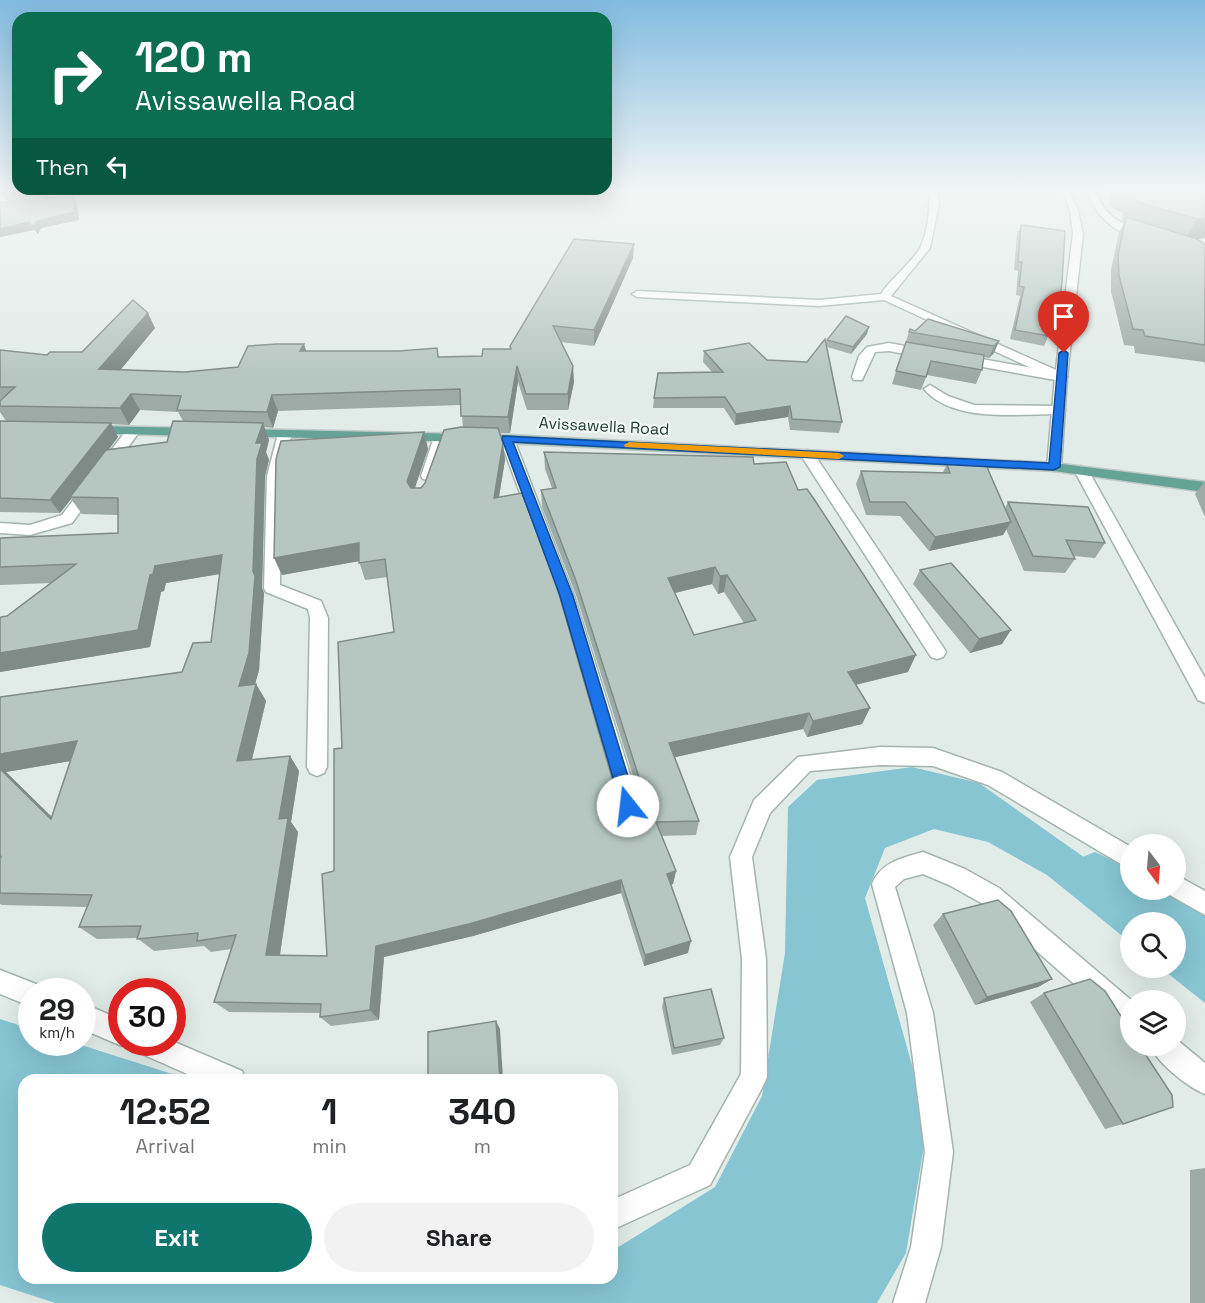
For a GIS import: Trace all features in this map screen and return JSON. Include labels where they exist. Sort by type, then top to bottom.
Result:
[{"type":"main road","points":[[78,430],[203,433]]},
{"type":"main road","name":"Avissawella Road","points":[[227,433],[507,439],[1054,467],[1205,487]]},
{"type":"street","points":[[885,297],[892,285],[922,251]]},
{"type":"street","points":[[1054,467],[1061,377],[1076,251]]},
{"type":"street","points":[[637,294],[819,303],[885,297],[1061,377]]},
{"type":"street","points":[[858,377],[865,356],[871,349],[889,347],[1061,377]]},
{"type":"street","points":[[930,388],[941,399],[964,407],[1058,410]]},
{"type":"street","points":[[0,528],[30,530],[67,519],[133,431]]},
{"type":"street","points":[[285,434],[274,476],[272,588],[315,605],[319,618],[317,767]]},
{"type":"street","points":[[424,490],[441,437]]},
{"type":"street","points":[[507,439],[566,596],[628,806]]},
{"type":"street","points":[[807,454],[937,652]]},
{"type":"street","points":[[1081,471],[1205,695]]},
{"type":"street","points":[[618,1214],[700,1174],[754,1077],[754,959],[741,857],[762,807],[805,763],[880,756],[933,757],[995,777],[1120,852]]},
{"type":"street","points":[[909,1303],[926,1247],[939,1152],[920,1013],[883,885],[897,870],[923,863],[957,877],[991,896],[1120,1007]]},
{"type":"street","points":[[1186,892],[1205,904]]},
{"type":"street","points":[[0,982],[18,989]]},
{"type":"street","points":[[177,1056],[219,1074]]},
{"type":"street","points":[[1175,1056],[1205,1082]]},
{"type":"water","points":[[912,767],[979,783],[1120,883],[1120,900],[1145,900],[1163,912],[1120,912],[1120,934],[1047,875],[988,842],[934,829],[885,848],[865,898],[928,1122],[906,1253],[877,1303],[55,1303],[0,1285],[0,1019],[18,1025],[18,1056],[96,1056],[96,1050],[108,1054],[108,1056],[116,1056],[172,1074],[18,1074],[18,1284],[618,1284],[618,1247],[715,1187],[762,1096],[785,953],[788,807],[817,780]]},
{"type":"water","points":[[1186,925],[1205,935],[1205,1003],[1174,978],[1186,978]]},
{"type":"building","points":[[567,251],[631,251],[594,330],[553,326],[573,366],[568,394],[526,394],[517,366],[508,417],[461,416],[460,389],[272,395],[267,412],[177,410],[181,396],[131,394],[120,408],[0,406],[0,401],[15,387],[0,387],[0,350],[47,355],[50,352],[82,352],[133,300],[148,313],[99,369],[185,372],[238,367],[248,346],[277,344],[304,344],[300,351],[399,351],[437,348],[438,357],[482,356],[483,349],[511,349],[510,346]]},
{"type":"building","points":[[1019,251],[1064,251],[1057,325],[1051,324],[1049,336],[1015,330],[1024,287],[1019,286],[1022,262],[1018,262]]},
{"type":"building","points":[[1119,251],[1205,251],[1205,345],[1145,336],[1143,330],[1133,329],[1119,276]]},
{"type":"building","points":[[846,316],[869,327],[853,347],[827,340]]},
{"type":"building","points":[[928,319],[999,341],[994,346],[909,332],[910,329],[915,331]]},
{"type":"building","points":[[825,339],[842,422],[792,419],[790,406],[736,414],[725,397],[654,398],[658,373],[723,372],[704,351],[749,343],[767,360],[807,362]]},
{"type":"building","points":[[906,342],[984,355],[982,370],[931,361],[926,377],[896,371]]},
{"type":"building","points":[[0,421],[111,423],[50,500],[0,498]]},
{"type":"building","points":[[173,421],[263,423],[256,443],[262,443],[257,459],[253,571],[255,576],[249,653],[239,686],[256,684],[237,761],[290,756],[279,819],[288,818],[266,955],[327,956],[322,874],[334,871],[334,749],[342,748],[338,642],[394,632],[385,559],[359,563],[359,543],[274,558],[276,459],[281,441],[424,432],[407,482],[411,488],[421,488],[425,483],[444,430],[461,427],[498,428],[503,443],[494,498],[522,493],[555,580],[616,792],[621,799],[629,803],[639,799],[643,790],[575,578],[541,490],[556,488],[544,452],[753,457],[754,464],[786,462],[798,490],[807,489],[916,655],[848,672],[870,708],[813,721],[809,713],[669,743],[699,821],[656,822],[676,871],[667,874],[691,941],[645,955],[621,880],[469,924],[376,946],[370,1010],[320,1017],[321,1004],[214,1002],[236,935],[197,941],[198,933],[137,939],[141,926],[79,927],[92,895],[0,893],[0,769],[51,819],[77,741],[0,754],[0,697],[182,672],[193,643],[211,642],[222,555],[155,566],[153,574],[150,575],[138,630],[0,653],[0,618],[7,616],[76,564],[0,567],[0,538],[118,533],[118,498],[70,497],[106,450],[167,442]],"holes":[[[715,567],[720,576],[727,575],[756,620],[694,635],[668,578]]]},
{"type":"building","points":[[947,464],[986,465],[1011,522],[935,537],[905,502],[870,502],[861,471],[950,473]]},
{"type":"building","points":[[1008,502],[1088,507],[1105,543],[1066,540],[1075,559],[1033,556]]},
{"type":"building","points":[[951,563],[1011,630],[979,639],[920,570]]},
{"type":"building","points":[[998,900],[1011,911],[1052,979],[987,997],[943,914]]},
{"type":"building","points":[[1090,979],[1105,991],[1120,1015],[1120,1056],[1147,1056],[1172,1095],[1173,1107],[1123,1124],[1044,993]]},
{"type":"building","points":[[711,989],[724,1038],[674,1048],[664,998]]},
{"type":"building","points":[[496,1021],[500,1074],[428,1074],[428,1032]]},
{"type":"waterway","points":[[1095,872],[1205,928]]},
{"type":"slow traffic","points":[[629,445],[839,456]]},
{"type":"route","points":[[628,806],[566,596],[507,439],[1054,467],[1064,353]]}]
